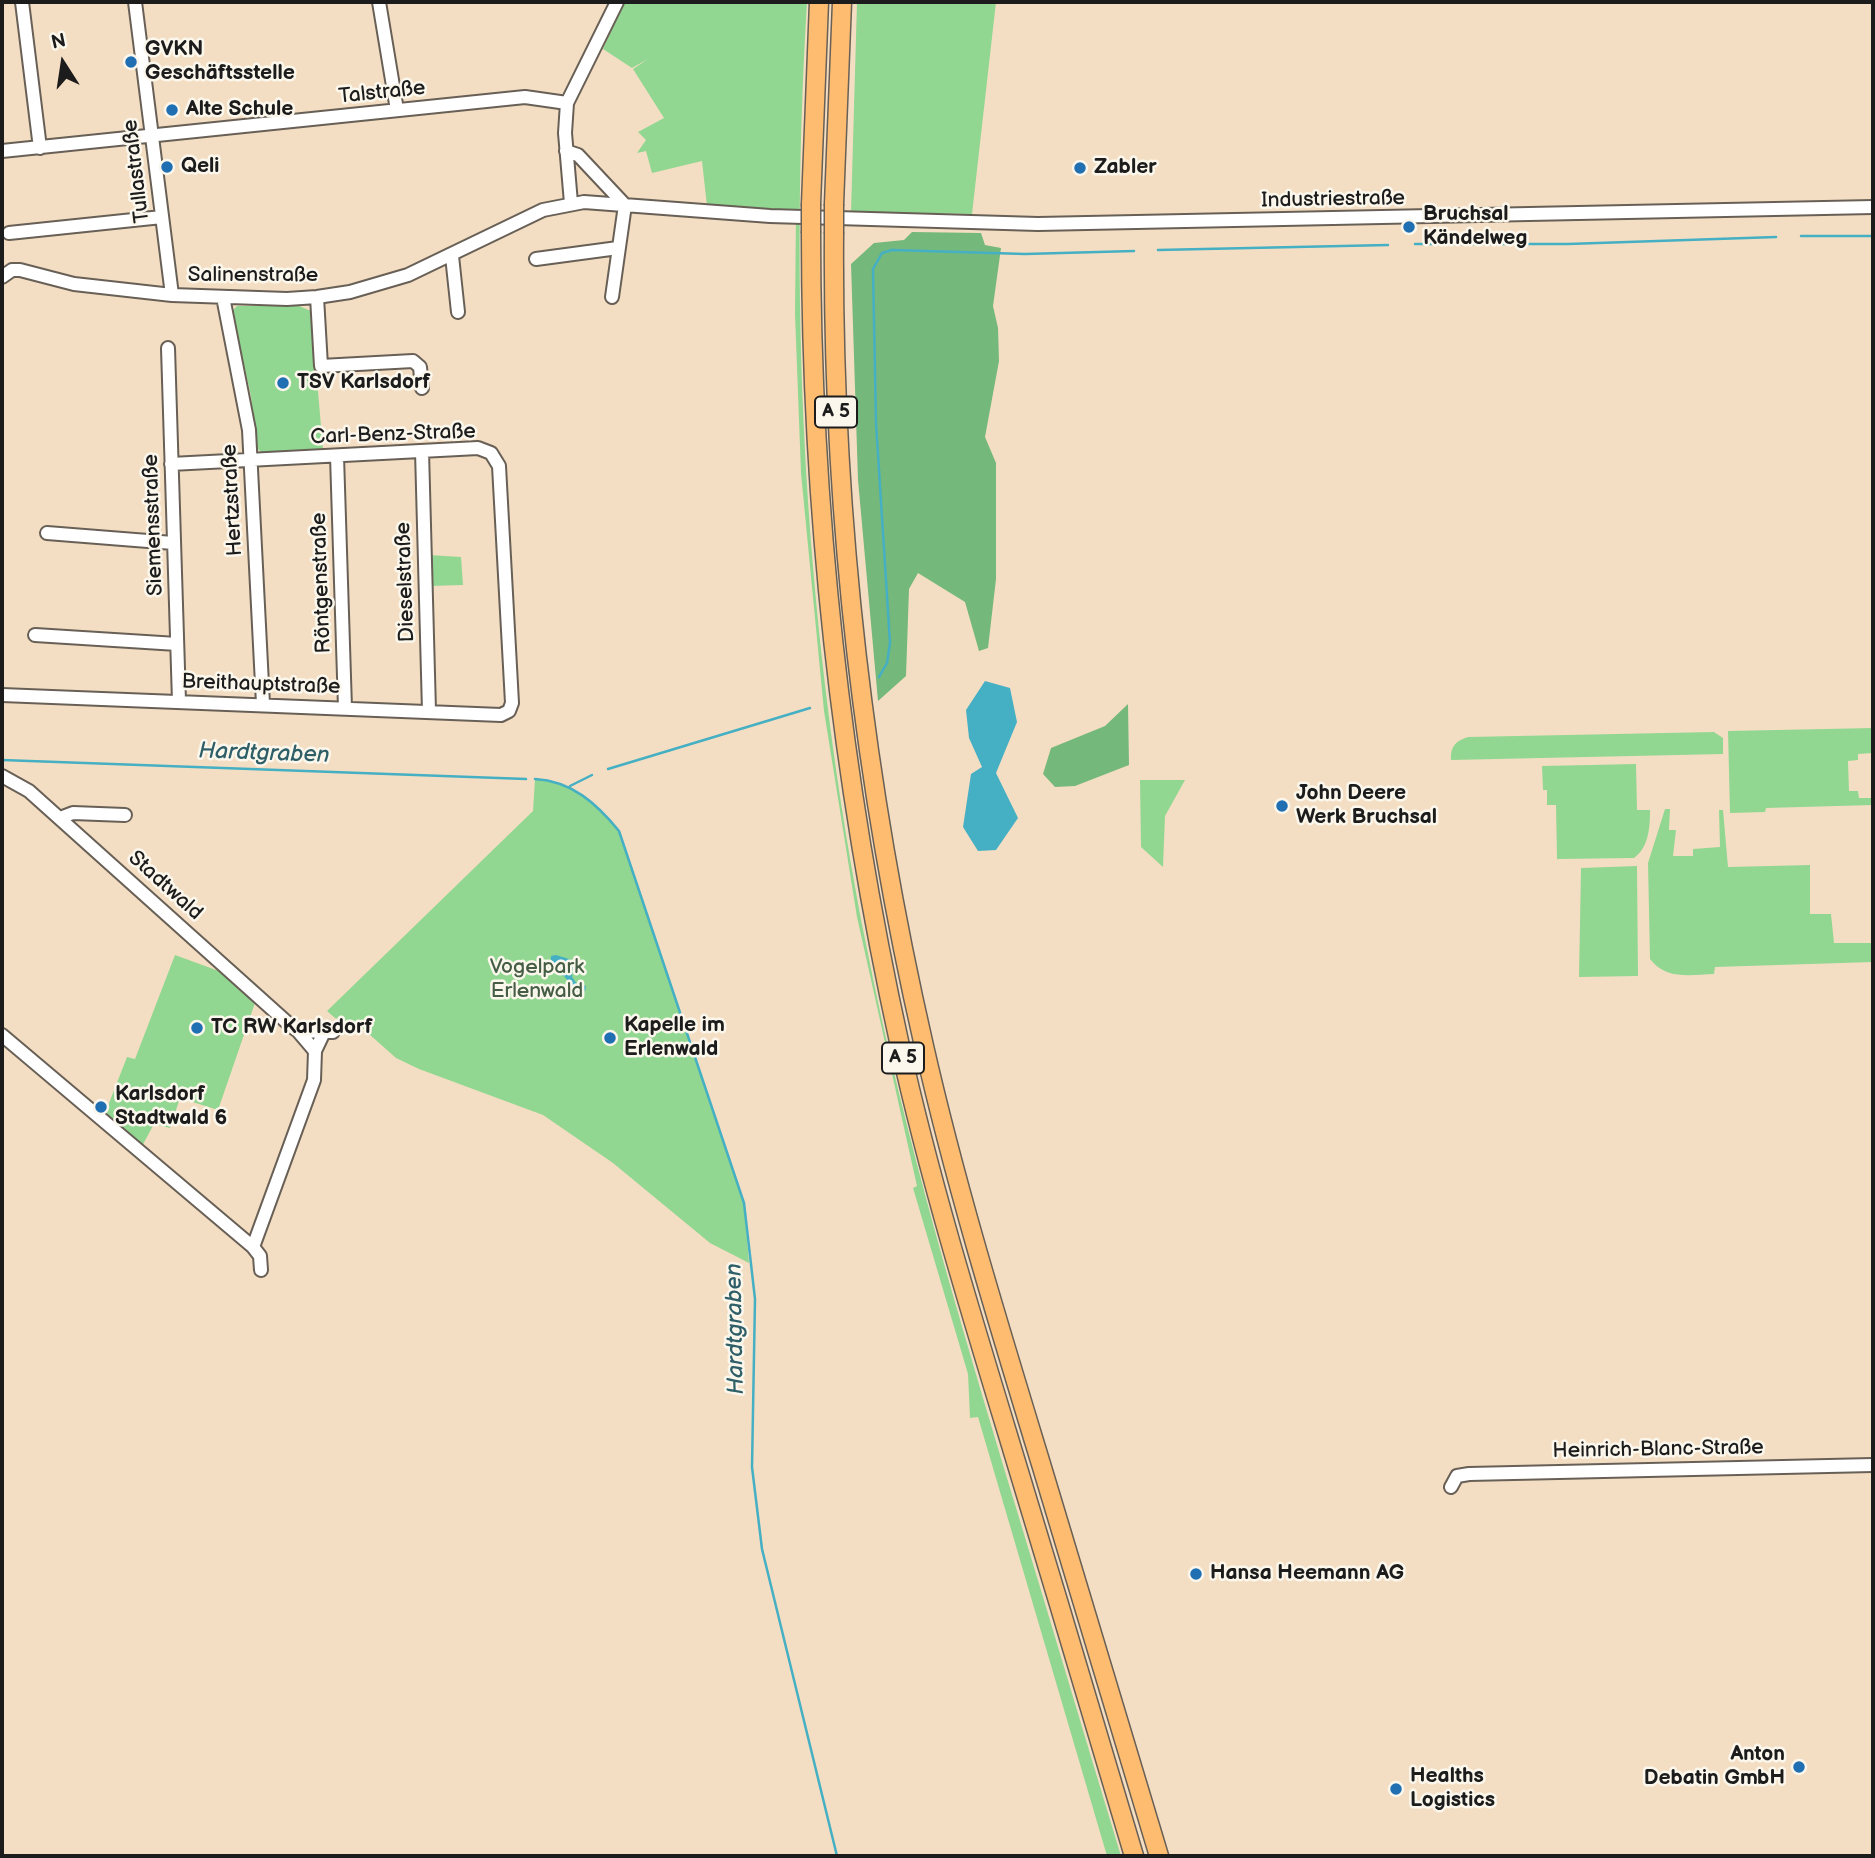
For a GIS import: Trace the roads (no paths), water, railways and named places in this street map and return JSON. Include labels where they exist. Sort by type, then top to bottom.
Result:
[{"type":"highway","name":"A 5","points":[[819,2],[811,204],[815,424],[825,564],[846,752],[877,937],[901,1049],[940,1205],[1134,1856]]},
{"type":"highway","name":"A 5","points":[[842,2],[834,204],[833,327],[841,490],[869,748],[895,907],[926,1056],[962,1201],[1159,1856]]},
{"type":"street","points":[[22,2],[40,148]]},
{"type":"street","name":"Tullastraße","points":[[135,2],[172,295]]},
{"type":"street","points":[[379,2],[397,110]]},
{"type":"street","points":[[571,203],[566,151],[567,103],[617,2]]},
{"type":"street","name":"Talstraße","points":[[2,151],[525,97],[567,103]]},
{"type":"street","points":[[566,151],[578,155],[625,205],[612,297]]},
{"type":"street","name":"Salinenstraße","points":[[2,277],[12,270],[20,270],[74,284],[172,295],[317,297],[379,285],[452,256],[543,210],[571,203],[795,217]]},
{"type":"street","name":"Industriestraße","points":[[795,217],[1104,224],[1873,207]]},
{"type":"street","points":[[9,233],[162,217]]},
{"type":"street","points":[[536,259],[618,248]]},
{"type":"street","points":[[452,256],[458,312]]},
{"type":"street","name":"Hertzstraße","points":[[223,297],[246,411],[263,704]]},
{"type":"street","points":[[317,297],[321,366],[413,361],[420,367],[422,388]]},
{"type":"street","name":"Siemensstraße","points":[[168,348],[179,701]]},
{"type":"street","name":"Carl-Benz-Straße","points":[[170,464],[478,448],[491,453],[499,466],[512,703]]},
{"type":"street","name":"Dieselstraße","points":[[422,451],[429,711]]},
{"type":"street","name":"Röntgenstraße","points":[[337,456],[345,708]]},
{"type":"street","points":[[47,533],[173,543]]},
{"type":"street","points":[[34,635],[177,644]]},
{"type":"street","name":"Breithauptstraße","points":[[2,695],[501,715],[509,711],[512,703]]},
{"type":"street","name":"Stadtwald","points":[[2,776],[17,782],[60,818],[299,1031],[316,1051]]},
{"type":"street","points":[[60,818],[74,813],[125,815]]},
{"type":"street","points":[[253,1247],[314,1080],[316,1051],[328,1032],[299,1031]]},
{"type":"street","points":[[2,1035],[253,1247],[260,1256],[261,1270]]},
{"type":"street","points":[[232,1230],[243,1230],[261,1222]]},
{"type":"street","name":"Heinrich-Blanc-Straße","points":[[1451,1487],[1457,1476],[1469,1474],[1873,1465]]},
{"type":"water","points":[[985,681],[1010,688],[1017,722],[996,773],[1018,818],[996,850],[978,851],[963,827],[971,774],[982,767],[969,738],[966,710]]},
{"type":"water","points":[[551,956],[569,959],[573,966],[572,977],[577,984],[586,986],[585,991],[579,994],[564,976],[550,970]]},
{"type":"waterway","points":[[1801,236],[1873,236]]},
{"type":"waterway","points":[[1415,244],[1568,244],[1776,237]]},
{"type":"waterway","points":[[1158,250],[1388,245]]},
{"type":"waterway","points":[[879,677],[887,663],[890,643],[876,423],[873,269],[882,253],[892,250],[1025,254],[1134,251]]},
{"type":"waterway","points":[[608,769],[810,708]]},
{"type":"waterway","name":"Hardtgraben","points":[[2,760],[526,779]]},
{"type":"waterway","points":[[570,786],[592,775]]},
{"type":"waterway","name":"Hardtgraben","points":[[535,779],[572,789],[593,803],[619,831],[744,1203],[755,1299],[752,1467],[762,1549],[837,1856]]},
{"type":"place","name":"GVKN Geschäftsstelle","points":[[131,62]]},
{"type":"place","name":"Alte Schule","points":[[172,110]]},
{"type":"place","name":"Qeli","points":[[167,167]]},
{"type":"place","name":"Zabler","points":[[1080,168]]},
{"type":"place","name":"Bruchsal Kändelweg","points":[[1409,227]]},
{"type":"place","name":"TSV Karlsdorf","points":[[283,383]]},
{"type":"place","name":"John Deere Werk Bruchsal","points":[[1282,806]]},
{"type":"place","name":"TC RW Karlsdorf","points":[[197,1028]]},
{"type":"place","name":"Kapelle im Erlenwald","points":[[610,1038]]},
{"type":"place","name":"Karlsdorf Stadtwald 6","points":[[101,1107]]},
{"type":"place","name":"Hansa Heemann AG","points":[[1196,1574]]},
{"type":"place","name":"Anton Debatin GmbH","points":[[1799,1767]]},
{"type":"place","name":"Healths Logistics","points":[[1396,1789]]},
{"type":"park label","name":"Vogelpark Erlenwald","points":[[537,980]]}]
